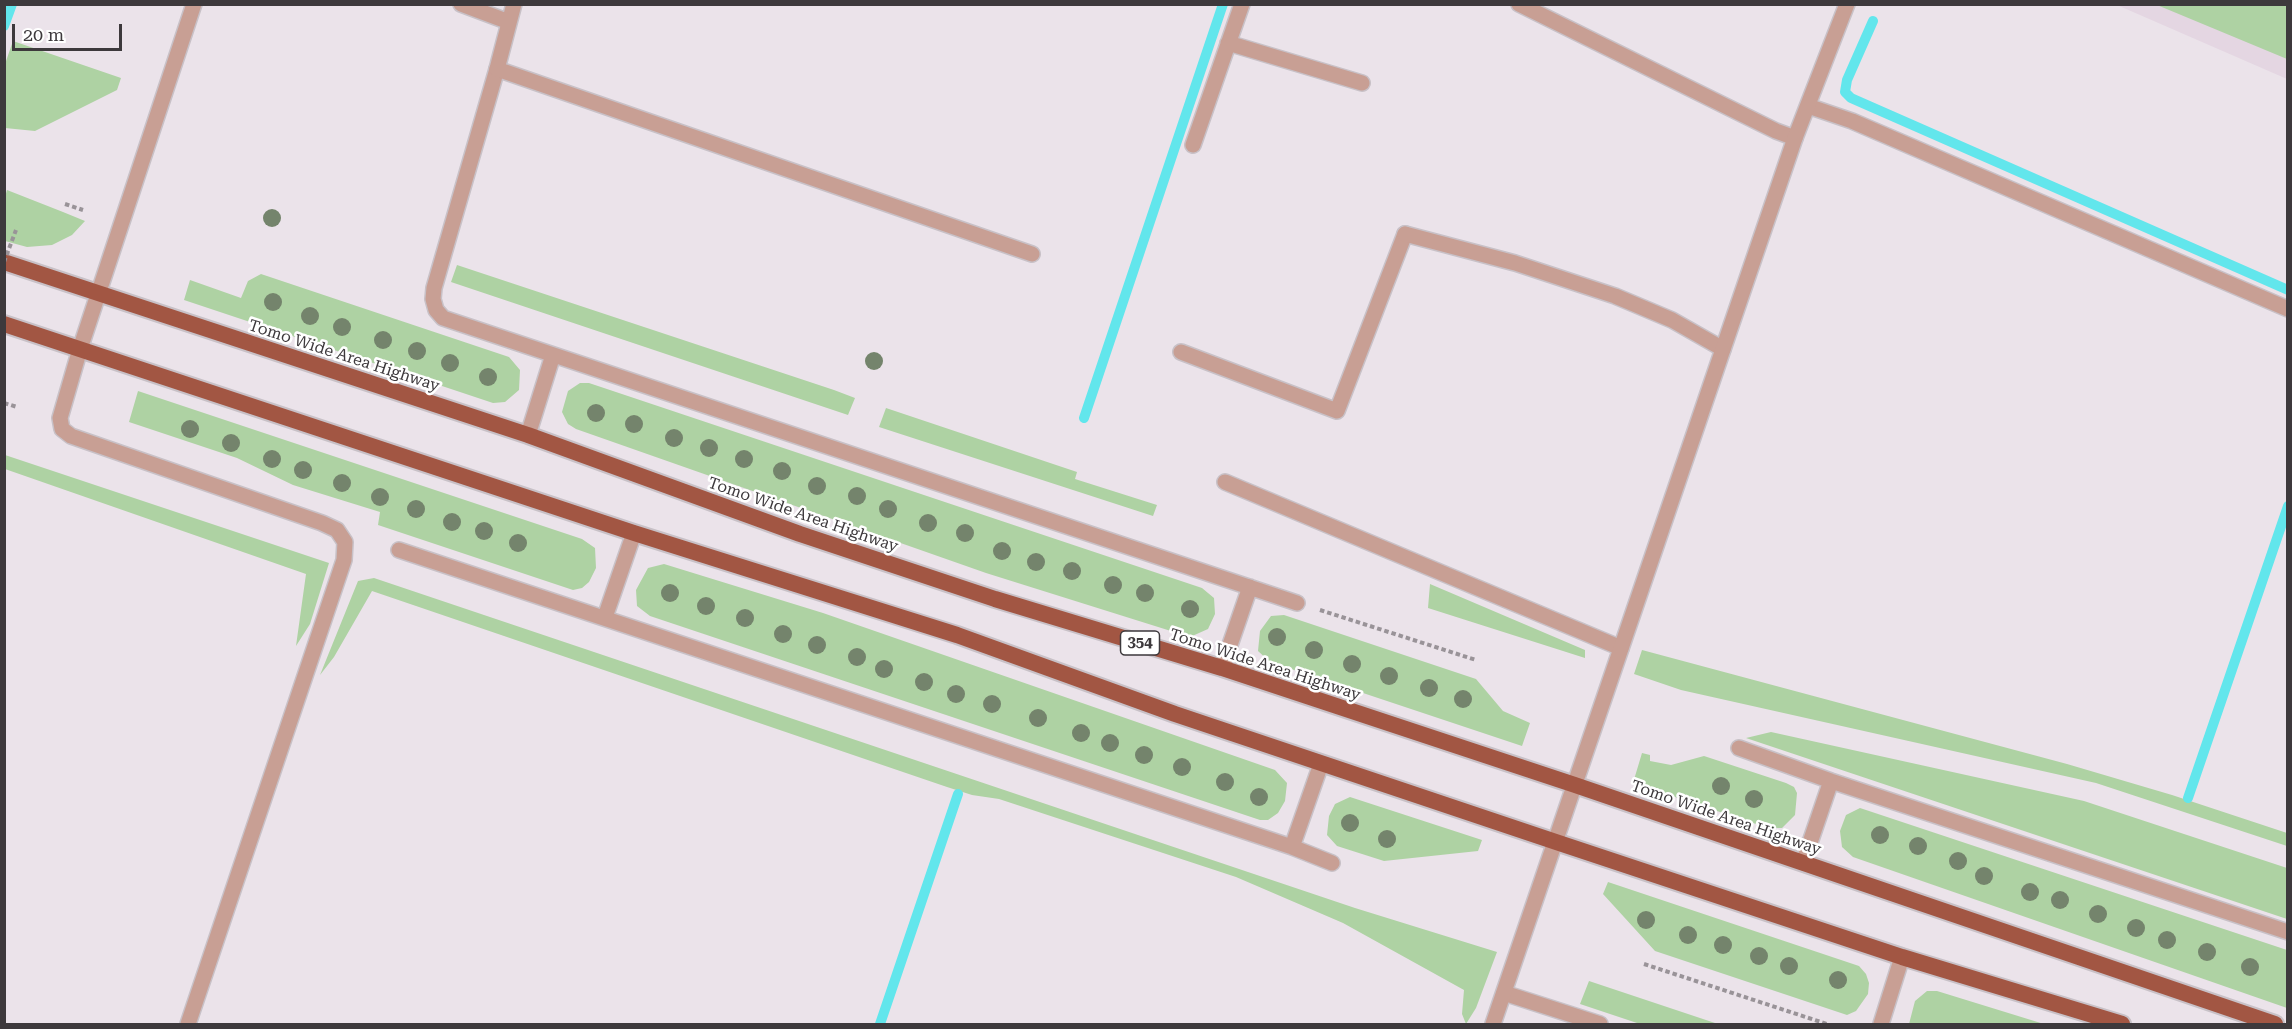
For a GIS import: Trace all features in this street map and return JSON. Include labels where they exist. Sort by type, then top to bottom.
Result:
[{"type":"highway","name":"Tomo Wide Area Highway","points":[[4,262],[528,435],[811,538],[995,599],[1222,668],[1575,785],[2275,1024]]},
{"type":"highway","points":[[4,324],[634,532],[957,635],[1321,764],[1902,957],[2122,1024]]},
{"type":"street","points":[[188,1024],[344,560],[345,542],[337,530],[322,523],[71,436],[62,429],[60,418],[80,349],[194,4]]},
{"type":"street","points":[[461,4],[509,22]]},
{"type":"street","points":[[514,4],[433,299],[436,310],[443,318],[455,324],[1297,603]]},
{"type":"street","points":[[1193,145],[1242,4]]},
{"type":"street","points":[[1520,4],[1776,131],[1796,138]]},
{"type":"street","points":[[1493,1024],[1796,138],[1847,4]]},
{"type":"street","points":[[1228,43],[1362,84]]},
{"type":"street","points":[[496,69],[1032,254]]},
{"type":"street","points":[[1808,106],[1852,121],[2288,309]]},
{"type":"street","points":[[1181,352],[1337,411],[1405,234],[1515,263],[1615,296],[1672,320],[1723,349]]},
{"type":"street","points":[[528,435],[554,355]]},
{"type":"street","points":[[1225,482],[1621,648]]},
{"type":"street","points":[[605,617],[634,532]]},
{"type":"street","points":[[399,550],[1292,847],[1332,863]]},
{"type":"street","points":[[1222,668],[1250,587]]},
{"type":"street","points":[[1739,748],[1831,781],[2288,932]]},
{"type":"street","points":[[1292,847],[1321,764]]},
{"type":"street","points":[[1803,863],[1831,781]]},
{"type":"street","points":[[1881,1024],[1902,957]]},
{"type":"street","points":[[1504,993],[1600,1024]]},
{"type":"path","points":[[65,204],[83,210]]},
{"type":"path","points":[[4,262],[16,230]]},
{"type":"path","points":[[4,403],[17,407]]},
{"type":"path","points":[[1297,603],[1476,660]]},
{"type":"path","points":[[1644,964],[1827,1024]]},
{"type":"shaded area","points":[[2117,5],[2287,5],[2287,79]]},
{"type":"green space","points":[[2157,5],[2287,5],[2287,59]]},
{"type":"green space","points":[[13,41],[121,78],[117,90],[35,131],[5,128],[5,64]]},
{"type":"green space","points":[[7,190],[85,221],[72,235],[52,245],[27,247],[5,241]]},
{"type":"green space","points":[[457,265],[855,398],[848,415],[451,282]]},
{"type":"green space","points":[[261,274],[509,357],[520,370],[519,390],[505,402],[493,403],[184,300],[190,280],[241,298],[248,281]]},
{"type":"green space","points":[[580,383],[589,383],[1202,588],[1214,598],[1215,614],[1208,629],[1190,637],[986,573],[576,429],[568,424],[562,412],[568,391]]},
{"type":"green space","points":[[138,391],[582,539],[595,548],[596,568],[589,582],[582,588],[573,590],[378,525],[380,512],[293,485],[237,458],[129,422]]},
{"type":"green space","points":[[886,408],[1077,472],[1075,479],[1157,505],[1153,516],[879,427]]},
{"type":"green space","points":[[5,455],[329,563],[310,624],[296,646],[306,574],[5,469]]},
{"type":"green space","points":[[664,564],[823,613],[1275,770],[1287,783],[1285,801],[1278,813],[1268,820],[1260,820],[650,616],[637,606],[636,590],[648,568]]},
{"type":"green space","points":[[374,578],[1355,908],[1497,952],[1476,1008],[1466,1024],[1462,1014],[1464,990],[1343,923],[1236,877],[999,799],[972,795],[947,787],[372,591],[334,657],[320,675],[358,581]]},
{"type":"green space","points":[[1430,584],[1585,650],[1585,658],[1428,608]]},
{"type":"green space","points":[[1284,615],[1476,679],[1503,711],[1530,723],[1522,746],[1270,662],[1258,651],[1260,631],[1271,616]]},
{"type":"green space","points":[[1642,650],[2067,764],[2172,795],[2287,833],[2287,846],[2096,783],[1681,690],[1634,674]]},
{"type":"green space","points":[[1771,732],[2084,801],[2287,868],[2287,919],[1746,738]]},
{"type":"green space","points":[[1642,753],[1650,755],[1650,761],[1671,765],[1704,756],[1786,783],[1794,787],[1797,793],[1795,815],[1782,828],[1768,828],[1633,783]]},
{"type":"green space","points":[[1350,797],[1482,840],[1478,851],[1384,861],[1337,846],[1327,835],[1329,816],[1335,804]]},
{"type":"green space","points":[[1860,808],[2287,950],[2287,1008],[1853,857],[1842,847],[1840,831],[1846,815]]},
{"type":"green space","points":[[1608,882],[1859,966],[1866,974],[1869,983],[1868,994],[1856,1011],[1847,1015],[1655,951],[1603,894]]},
{"type":"green space","points":[[1589,981],[1718,1024],[1640,1024],[1580,1004]]},
{"type":"green space","points":[[1927,991],[1937,991],[2044,1024],[1909,1024],[1915,1001]]},
{"type":"waterway","points":[[4,26],[12,4]]},
{"type":"waterway","points":[[1084,418],[1223,4]]},
{"type":"waterway","points":[[1873,21],[1847,80],[1845,92],[1851,98],[2288,290]]},
{"type":"waterway","points":[[2188,798],[2288,506]]},
{"type":"waterway","points":[[880,1024],[958,794]]}]
